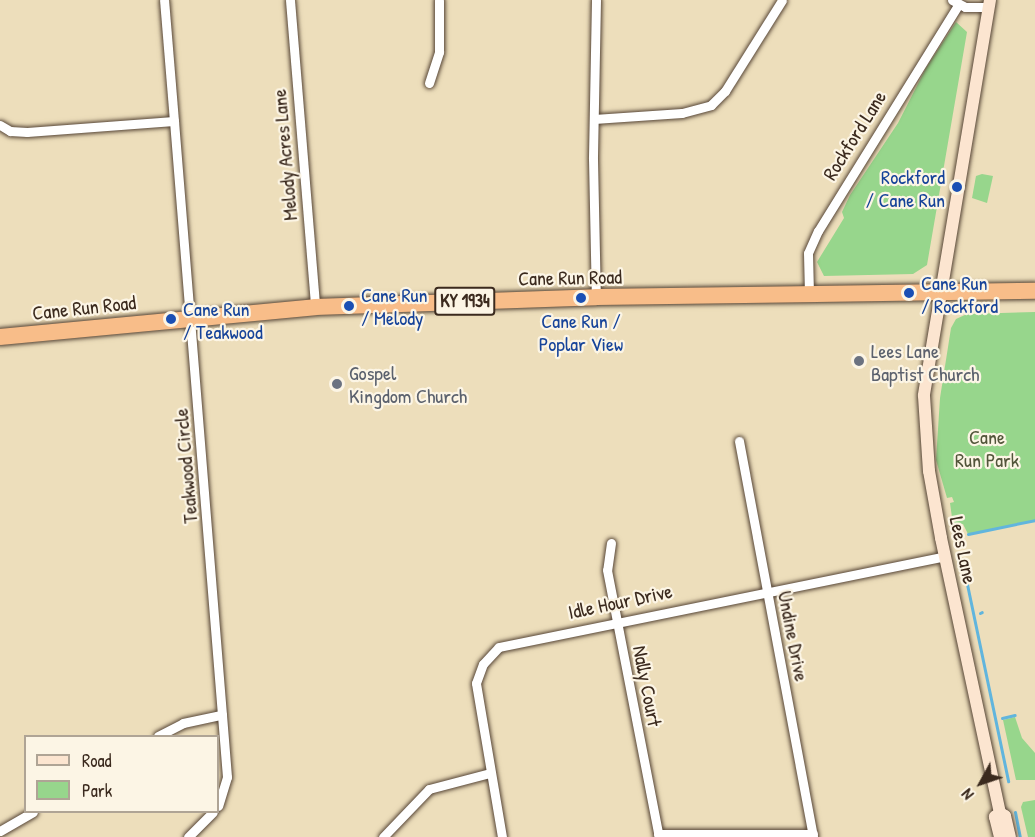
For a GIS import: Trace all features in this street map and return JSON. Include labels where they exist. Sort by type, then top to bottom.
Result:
[{"type":"highway","name":"Cane Run Road","points":[[0,337],[315,307],[597,297],[1035,291]]},
{"type":"street","name":"Teakwood Circle","points":[[164,0],[227,777],[219,803]]},
{"type":"street","name":"Melody Acres Lane","points":[[290,0],[315,307]]},
{"type":"street","points":[[429,83],[439,52],[439,0]]},
{"type":"street","points":[[596,0],[594,119],[597,297]]},
{"type":"street","points":[[594,119],[682,113],[711,105],[725,91],[782,0]]},
{"type":"street","points":[[940,293],[989,4],[955,2]]},
{"type":"street","name":"Rockford Lane","points":[[809,294],[808,253],[818,231],[955,2]]},
{"type":"street","points":[[0,125],[10,131],[27,132],[174,121]]},
{"type":"street","name":"Lees Lane","points":[[940,293],[924,396],[929,471],[1000,813],[1005,816],[1010,837]]},
{"type":"street","name":"Undine Drive","points":[[739,441],[813,836]]},
{"type":"street","name":"Nally Court","points":[[611,543],[607,570],[658,836]]},
{"type":"street","name":"Idle Hour Drive","points":[[502,837],[476,697],[477,676],[487,657],[511,642],[945,555]]},
{"type":"street","points":[[160,735],[183,723],[222,715]]},
{"type":"street","points":[[383,837],[429,789],[490,773]]},
{"type":"street","points":[[0,831],[31,813]]},
{"type":"street","points":[[188,837],[212,813]]},
{"type":"street","name":"Lees Lane","points":[[1000,813],[995,817],[1000,837]]},
{"type":"street","points":[[658,836],[813,836]]},
{"type":"green space","points":[[956,22],[967,32],[927,265],[913,274],[824,276],[817,262],[844,218],[842,212],[850,195],[898,123],[926,68]]},
{"type":"green space","points":[[982,174],[993,176],[987,203],[972,198],[976,176]]},
{"type":"green space","name":"Cane Run Park","points":[[1035,312],[1035,520],[968,534],[963,524],[953,525],[950,503],[954,502],[952,497],[947,498],[936,460],[940,398],[951,328],[956,319],[967,314]]},
{"type":"green space","points":[[1015,717],[1022,738],[1035,753],[1035,780],[1016,780],[1003,720]]},
{"type":"green space","points":[[1035,800],[1035,837],[1028,837],[1021,807],[1023,802]]},
{"type":"waterway","points":[[968,534],[1035,520]]},
{"type":"waterway","points":[[963,565],[1008,781]]},
{"type":"waterway","points":[[1002,718],[1015,715]]},
{"type":"waterway","points":[[1015,812],[1020,837]]},
{"type":"place","name":"Rockford / Cane Run","points":[[957,187]]},
{"type":"place","name":"Cane Run / Rockford","points":[[909,293]]},
{"type":"place","name":"Cane Run / Poplar View","points":[[581,298]]},
{"type":"place","name":"Cane Run / Melody","points":[[349,306]]},
{"type":"place","name":"Cane Run / Teakwood","points":[[171,319]]},
{"type":"place","name":"Lees Lane Baptist Church","points":[[859,361]]},
{"type":"place","name":"Gospel Kingdom Church","points":[[337,384]]}]
